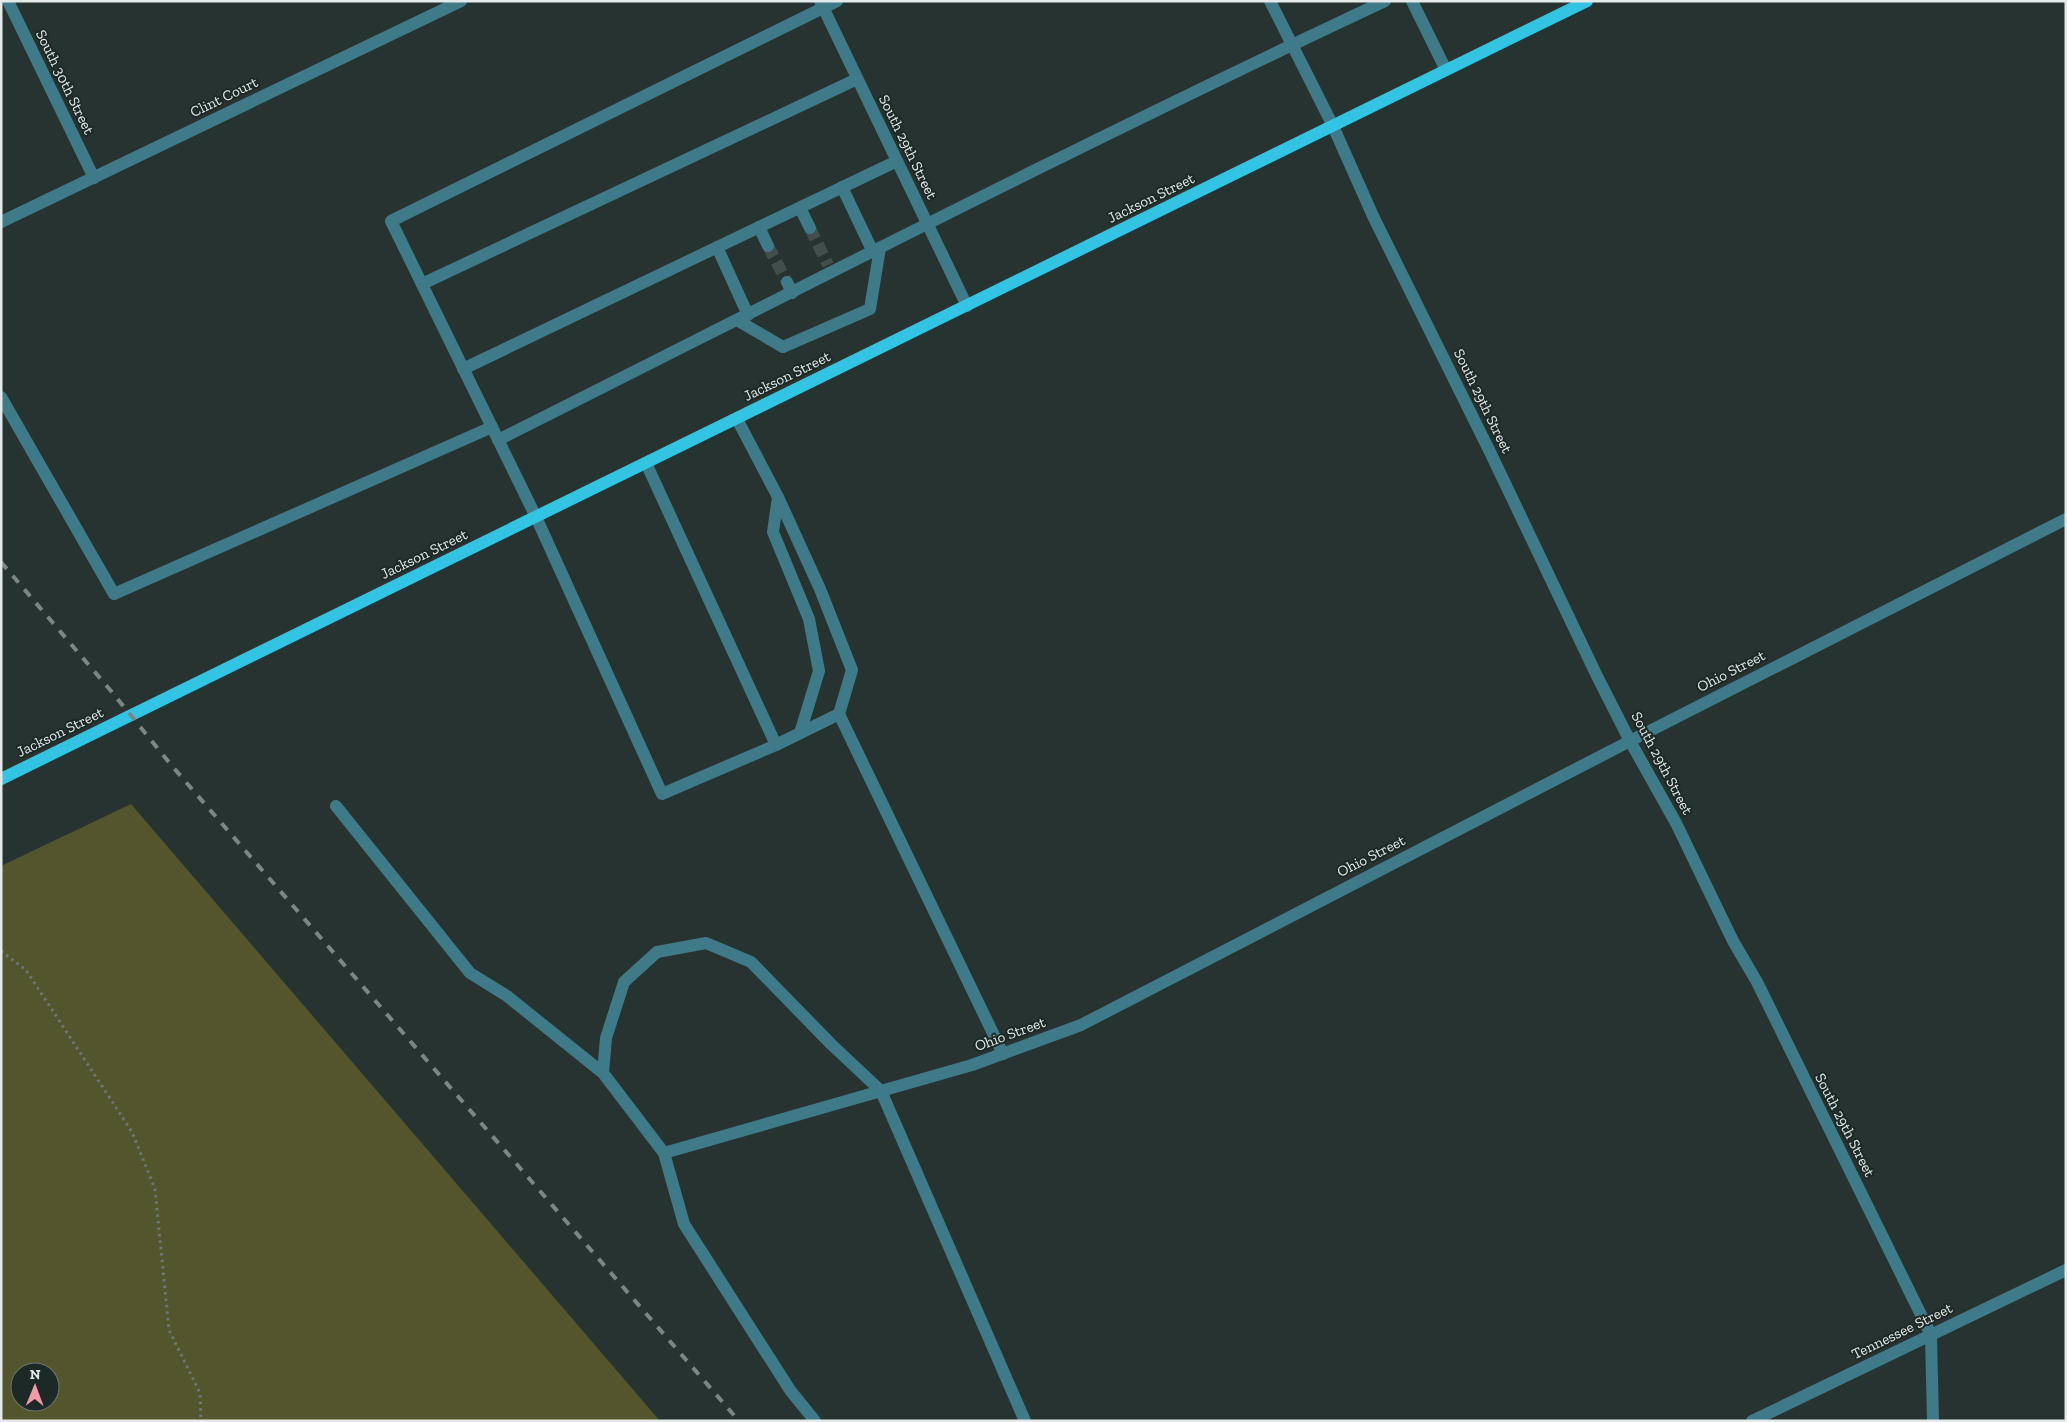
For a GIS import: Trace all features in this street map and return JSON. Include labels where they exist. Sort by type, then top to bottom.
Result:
[{"type":"main road","name":"Jackson Street","points":[[1,778],[1587,1]]},
{"type":"street","name":"South 30th Street","points":[[8,1],[94,178]]},
{"type":"street","name":"Clint Court","points":[[1,222],[461,1]]},
{"type":"street","points":[[837,1],[821,4],[391,221],[536,517],[662,794],[776,745],[839,714]]},
{"type":"street","name":"South 29th Street","points":[[1270,1],[1333,126],[1373,216],[1630,741],[1676,823],[1733,941],[1757,982],[1931,1335],[1934,1421]]},
{"type":"street","points":[[498,440],[743,317],[790,288],[928,225],[1385,1]]},
{"type":"street","points":[[1412,1],[1446,70]]},
{"type":"street","name":"South 29th Street","points":[[821,4],[967,306]]},
{"type":"street","points":[[422,284],[857,80]]},
{"type":"street","points":[[464,369],[897,161]]},
{"type":"street","points":[[717,247],[743,317],[783,347],[870,309],[876,250],[842,187]]},
{"type":"street","points":[[800,208],[810,228]]},
{"type":"street","points":[[759,227],[768,246]]},
{"type":"street","points":[[1,397],[114,594],[492,427]]},
{"type":"street","points":[[736,419],[778,498],[820,589],[852,670],[839,714],[1003,1054]]},
{"type":"street","points":[[646,463],[776,745]]},
{"type":"street","points":[[778,498],[773,532],[809,619],[819,672],[800,733]]},
{"type":"street","name":"Ohio Street","points":[[664,1153],[972,1065],[1081,1025],[1630,741],[2066,519]]},
{"type":"street","points":[[336,806],[470,973],[507,996],[603,1073],[664,1153],[684,1224],[790,1390],[815,1421]]},
{"type":"street","points":[[603,1073],[606,1038],[624,982],[657,952],[706,943],[751,962],[831,1044],[881,1091],[1025,1421]]},
{"type":"street","name":"Tennessee Street","points":[[1752,1421],[2066,1270]]},
{"type":"path","points":[[1,951],[26,970],[132,1132],[155,1189],[170,1330],[200,1392],[201,1421]]},
{"type":"green space","points":[[131,804],[660,1421],[1,1421],[1,866]]},
{"type":"tunnel","points":[[810,228],[828,265]]},
{"type":"tunnel","points":[[768,246],[787,282]]},
{"type":"railway","points":[[1,562],[172,766],[739,1421]]}]
